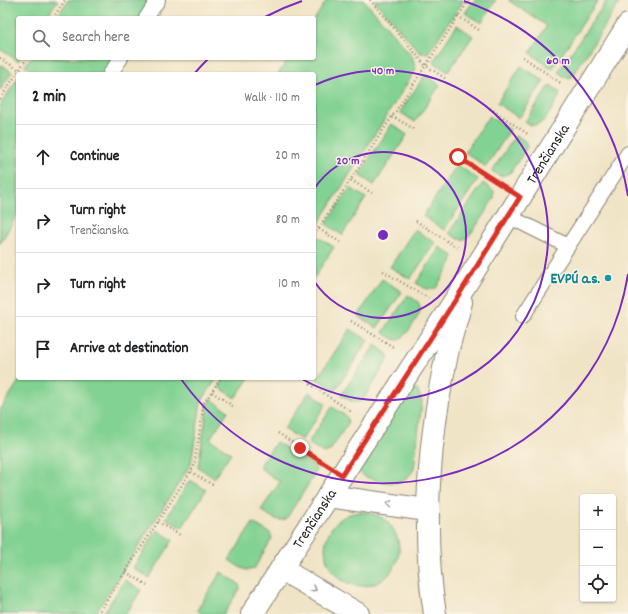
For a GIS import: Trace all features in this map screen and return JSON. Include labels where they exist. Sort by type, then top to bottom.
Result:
[{"type":"street","name":"Trenčianska","points":[[252,614],[467,282],[628,24]]},
{"type":"street","name":"Trenčianska","points":[[435,614],[430,586],[427,510],[436,414],[448,349],[467,282]]},
{"type":"street","points":[[328,496],[427,510]]},
{"type":"street","points":[[281,569],[358,614]]},
{"type":"lane","points":[[147,16],[158,0]]},
{"type":"lane","points":[[111,72],[119,60]]},
{"type":"lane","points":[[523,316],[628,153]]},
{"type":"lane","points":[[508,216],[568,246]]},
{"type":"path","points":[[54,16],[65,0]]},
{"type":"path","points":[[370,0],[425,65],[446,79]]},
{"type":"path","points":[[316,232],[469,0]]},
{"type":"path","points":[[458,16],[479,30]]},
{"type":"path","points":[[0,58],[22,72]]},
{"type":"path","points":[[523,58],[583,97]]},
{"type":"path","points":[[19,70],[26,60]]},
{"type":"path","points":[[0,100],[16,75]]},
{"type":"path","points":[[490,108],[550,149]]},
{"type":"path","points":[[392,116],[414,129]]},
{"type":"path","points":[[458,157],[520,197]]},
{"type":"path","points":[[351,180],[372,193]]},
{"type":"path","points":[[416,222],[479,262]]},
{"type":"path","points":[[319,228],[340,242]]},
{"type":"path","points":[[384,271],[449,310]]},
{"type":"path","points":[[351,321],[416,361]]},
{"type":"path","points":[[98,614],[191,472],[194,466],[204,403],[220,380]]},
{"type":"path","points":[[310,384],[373,426]]},
{"type":"path","points":[[212,392],[234,406]]},
{"type":"path","points":[[278,433],[342,475]]},
{"type":"path","points":[[191,472],[212,485]]},
{"type":"path","points":[[158,522],[180,536]]},
{"type":"path","points":[[126,572],[147,585]]},
{"type":"green space","points":[[0,0],[58,0],[47,16],[16,16],[16,60],[0,49]]},
{"type":"green space","points":[[68,0],[152,0],[141,16],[57,16]]},
{"type":"green space","points":[[327,0],[364,0],[412,56],[416,69],[316,228],[316,72],[279,72],[288,60],[316,60],[316,17]]},
{"type":"green space","points":[[374,0],[464,0],[428,53],[420,53]]},
{"type":"green space","points":[[474,0],[496,0],[481,23],[465,13]]},
{"type":"green space","points":[[508,0],[598,0],[552,69],[530,53],[547,26]]},
{"type":"green space","points":[[607,0],[621,0],[572,77],[568,78],[563,76],[558,72]]},
{"type":"green space","points":[[457,25],[473,36],[448,72],[433,62]]},
{"type":"green space","points":[[29,60],[113,60],[104,72],[35,72],[25,66]]},
{"type":"green space","points":[[0,64],[12,72],[0,90]]},
{"type":"green space","points":[[521,66],[544,81],[519,118],[497,103]]},
{"type":"green space","points":[[425,75],[440,85],[415,122],[400,112]]},
{"type":"green space","points":[[16,81],[16,216],[0,244],[0,105]]},
{"type":"green space","points":[[550,85],[559,91],[559,97],[549,113],[541,123],[536,125],[531,125],[525,122]]},
{"type":"green space","points":[[489,116],[510,130],[486,167],[465,152]]},
{"type":"green space","points":[[392,124],[407,135],[374,185],[359,175]]},
{"type":"green space","points":[[516,135],[525,141],[527,147],[510,173],[500,176],[492,171]]},
{"type":"green space","points":[[457,165],[478,179],[444,230],[423,216]]},
{"type":"green space","points":[[483,183],[494,191],[494,198],[471,233],[464,239],[458,239],[449,233]]},
{"type":"green space","points":[[350,188],[366,198],[342,235],[326,224]]},
{"type":"green space","points":[[415,229],[435,243],[410,279],[390,267]]},
{"type":"green space","points":[[318,237],[334,247],[316,275],[316,240]]},
{"type":"green space","points":[[440,247],[453,256],[452,262],[436,288],[426,288],[416,283]]},
{"type":"green space","points":[[382,279],[402,292],[377,328],[358,316]]},
{"type":"green space","points":[[408,295],[418,302],[421,309],[407,332],[403,337],[397,340],[391,338],[383,332]]},
{"type":"green space","points":[[350,329],[368,340],[335,391],[317,379]]},
{"type":"green space","points":[[375,345],[387,354],[389,358],[362,401],[351,401],[341,395]]},
{"type":"green space","points":[[20,380],[216,380],[201,402],[191,464],[95,614],[0,614],[0,410]]},
{"type":"green space","points":[[224,380],[248,380],[235,398],[219,387]]},
{"type":"green space","points":[[412,386],[418,391],[422,401],[414,469],[410,475],[402,481],[392,483],[366,477],[361,474],[358,469]]},
{"type":"green space","points":[[309,392],[326,404],[302,440],[284,429]]},
{"type":"green space","points":[[211,399],[228,411],[210,439],[231,453],[214,478],[198,467],[208,403]]},
{"type":"green space","points":[[332,407],[346,416],[348,423],[330,451],[323,453],[308,443]]},
{"type":"green space","points":[[276,442],[313,465],[316,470],[315,474],[286,519],[283,520],[273,518],[261,510],[280,482],[259,467]]},
{"type":"green space","points":[[190,480],[206,490],[182,528],[166,518]]},
{"type":"green space","points":[[362,512],[383,518],[393,528],[399,549],[393,570],[383,580],[362,586],[341,580],[331,570],[325,549],[331,528],[341,518]]},
{"type":"green space","points":[[253,523],[270,533],[272,538],[254,569],[247,570],[229,560]]},
{"type":"green space","points":[[157,530],[173,540],[149,578],[133,568]]},
{"type":"green space","points":[[221,572],[239,584],[240,588],[224,614],[203,614],[197,610]]},
{"type":"green space","points":[[125,580],[141,590],[126,614],[103,614]]},
{"type":"place","name":"EVPÚ a.s.","points":[[608,278]]},
{"type":"route","points":[[300,448],[342,475],[520,197],[458,157]]}]
